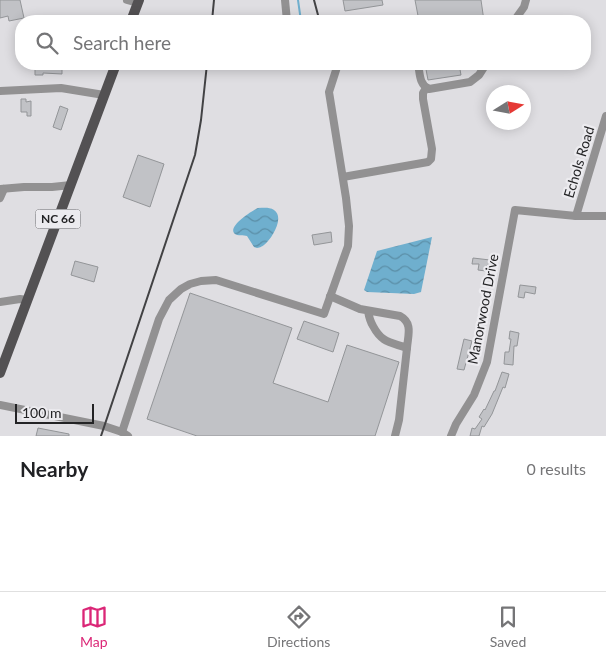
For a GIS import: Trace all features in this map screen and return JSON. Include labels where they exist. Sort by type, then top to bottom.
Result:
[{"type":"main road","points":[[134,15],[139,2]]},
{"type":"main road","name":"NC 66","points":[[0,373],[114,70]]},
{"type":"street","points":[[127,0],[139,2]]},
{"type":"street","points":[[286,0],[286,15]]},
{"type":"street","points":[[518,15],[526,0]]},
{"type":"street","points":[[0,405],[104,426],[125,434],[159,318],[169,300],[181,289],[201,281],[216,280],[324,314],[348,246],[349,226],[329,92],[336,70]]},
{"type":"street","points":[[419,70],[421,81],[429,89],[470,82],[482,70]]},
{"type":"street","points":[[0,91],[61,88],[104,95]]},
{"type":"street","points":[[343,177],[428,162],[431,159],[432,149],[423,93],[426,88]]},
{"type":"street","name":"Echols Road","points":[[576,216],[606,116]]},
{"type":"street","points":[[0,198],[2,189],[71,185]]},
{"type":"street","name":"Manorwood Drive","points":[[451,436],[456,424],[474,395],[487,362],[515,210],[576,216]]},
{"type":"street","points":[[576,216],[606,216]]},
{"type":"street","points":[[330,296],[360,309],[400,316],[408,322],[409,330],[399,420],[395,436]]},
{"type":"street","points":[[0,302],[20,299],[27,300]]},
{"type":"street","points":[[368,311],[369,319],[378,336],[407,348]]},
{"type":"water","points":[[258,208],[274,210],[277,213],[278,223],[270,238],[264,245],[257,248],[254,247],[247,236],[236,235],[233,231],[241,219]]},
{"type":"water","points":[[432,237],[421,292],[414,294],[367,292],[364,290],[377,251]]},
{"type":"building","points":[[0,0],[20,0],[23,15],[15,15],[15,20],[9,21],[8,16],[0,18]]},
{"type":"building","points":[[343,0],[382,0],[383,5],[345,11]]},
{"type":"building","points":[[415,0],[481,0],[483,15],[418,15]]},
{"type":"building","points":[[35,70],[62,70],[62,74],[43,73],[43,75],[35,75]]},
{"type":"building","points":[[426,70],[460,70],[461,75],[428,80]]},
{"type":"building","points":[[21,99],[26,99],[26,102],[31,101],[31,116],[27,116],[27,112],[21,112]]},
{"type":"building","points":[[60,106],[68,109],[61,130],[53,127]]},
{"type":"building","points":[[138,155],[164,164],[150,207],[123,197]]},
{"type":"building","points":[[331,232],[332,242],[314,245],[312,235]]},
{"type":"building","points":[[473,258],[490,260],[486,271],[478,270],[479,264],[472,264]]},
{"type":"building","points":[[75,261],[98,267],[94,282],[71,275]]},
{"type":"building","points":[[520,285],[536,287],[535,294],[525,292],[524,298],[518,297]]},
{"type":"building","points":[[190,293],[292,328],[273,383],[328,402],[347,345],[399,362],[375,436],[197,436],[147,419]]},
{"type":"building","points":[[304,321],[339,333],[333,352],[297,339]]},
{"type":"building","points":[[510,331],[519,333],[517,346],[514,346],[513,365],[504,364],[505,352],[509,352]]},
{"type":"building","points":[[464,339],[472,341],[464,370],[457,369]]},
{"type":"building","points":[[502,372],[509,374],[505,388],[503,387],[492,414],[484,427],[482,426],[479,436],[470,436],[472,428],[475,429],[482,419],[479,417],[495,391]]},
{"type":"building","points":[[38,428],[69,434],[69,436],[36,436]]},
{"type":"waterway","points":[[298,0],[300,15]]},
{"type":"railway","points":[[213,15],[214,0]]},
{"type":"railway","points":[[314,0],[318,15]]},
{"type":"railway","points":[[101,436],[195,155],[206,70]]}]
